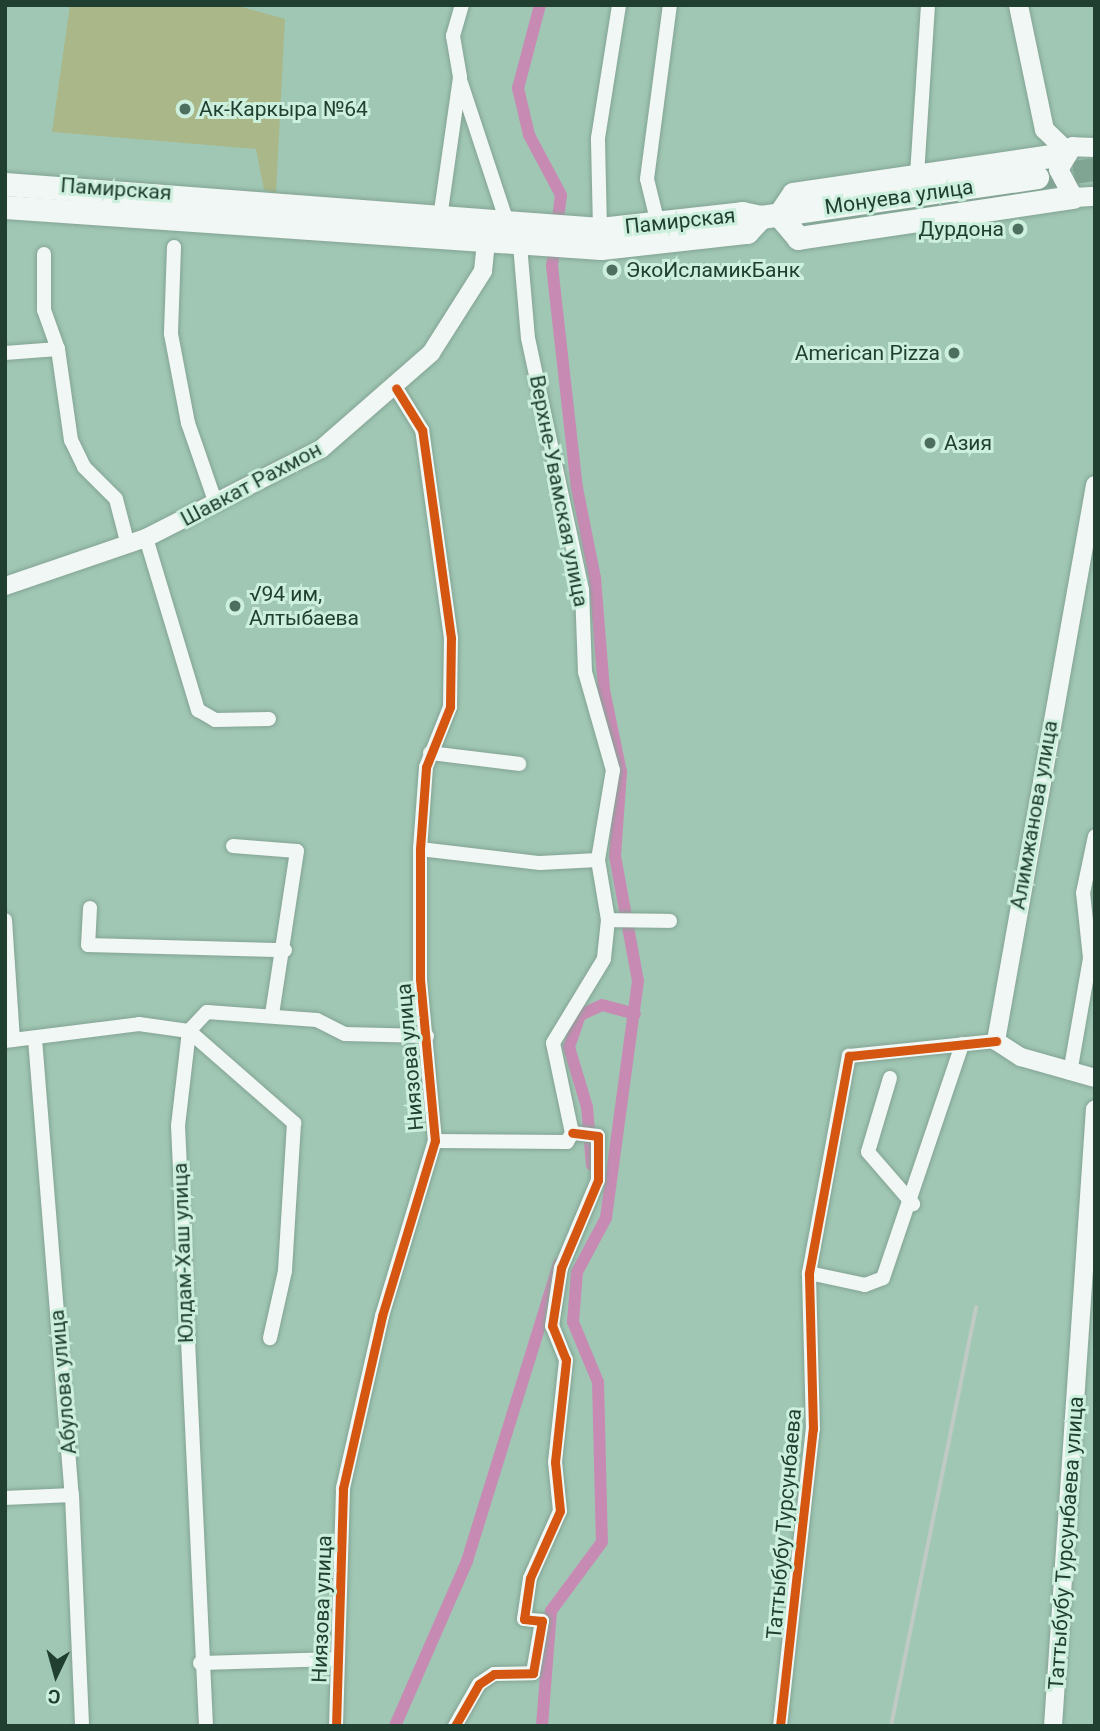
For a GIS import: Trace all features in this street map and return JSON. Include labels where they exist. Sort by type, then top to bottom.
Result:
[{"type":"main road","points":[[1018,5],[1044,129],[1065,152]]},
{"type":"main road","points":[[1084,196],[798,238],[770,216],[793,194],[1095,146]]},
{"type":"main road","points":[[1065,152],[1058,176],[1084,196]]},
{"type":"main road","name":"Монуева улица","points":[[770,216],[1037,177]]},
{"type":"main road","name":"Памирская","points":[[5,184],[440,218],[601,238],[659,224],[742,213],[770,216]]},
{"type":"main road","name":"Памирская","points":[[5,207],[520,245],[601,238],[747,232],[770,216]]},
{"type":"street","points":[[462,5],[453,36],[460,77],[508,225]]},
{"type":"street","points":[[601,238],[598,138],[619,5]]},
{"type":"street","points":[[659,224],[647,179],[670,5]]},
{"type":"street","points":[[917,175],[928,5]]},
{"type":"street","points":[[440,218],[460,77]]},
{"type":"street","name":"Шавкат Рахмон","points":[[5,586],[146,538],[216,505],[321,449],[396,388],[431,353],[484,271],[486,242]]},
{"type":"street","name":"Верхне-Увамская улица","points":[[455,1726],[479,1684],[494,1674],[533,1673],[542,1621],[524,1619],[528,1592],[560,1511],[555,1462],[566,1360],[552,1326],[561,1268],[598,1180],[598,1136],[583,1132],[554,1034],[598,973],[612,920],[598,860],[610,749],[586,672],[582,590],[528,338],[520,245]]},
{"type":"street","points":[[174,247],[171,334],[188,423],[216,505]]},
{"type":"street","points":[[44,254],[44,310],[58,349],[71,440],[84,467],[116,499],[128,545]]},
{"type":"street","points":[[5,353],[58,349]]},
{"type":"street","name":"Ниязова улица","points":[[335,1726],[343,1488],[382,1316],[435,1141],[420,979],[420,849],[430,753],[450,707],[449,603],[422,430],[396,388]]},
{"type":"street","name":"Алимжанова улица","points":[[996,1041],[1095,485]]},
{"type":"street","points":[[146,538],[198,710],[215,720],[269,719]]},
{"type":"street","points":[[430,753],[519,764]]},
{"type":"street","points":[[1070,1073],[1090,958],[1083,893],[1095,836]]},
{"type":"street","points":[[233,846],[297,851],[285,950],[272,1015]]},
{"type":"street","points":[[420,849],[540,863],[598,860]]},
{"type":"street","points":[[90,908],[88,944],[285,950]]},
{"type":"street","points":[[5,920],[9,1040],[35,1039],[139,1024],[189,1031],[293,1124],[285,1271],[270,1338]]},
{"type":"street","points":[[612,920],[670,921]]},
{"type":"street","points":[[189,1031],[207,1012],[317,1020],[345,1034],[427,1036]]},
{"type":"street","name":"Юлдам-Хаш улица","points":[[189,1031],[178,1126],[200,1663],[206,1726]]},
{"type":"street","name":"Абулова улица","points":[[35,1039],[72,1494],[82,1726]]},
{"type":"street","points":[[996,1041],[1070,1073],[1095,1078]]},
{"type":"street","name":"Таттыбубу Турсунбаева","points":[[780,1726],[813,1429],[809,1273],[849,1056],[996,1041]]},
{"type":"street","points":[[809,1273],[875,1284],[913,1204],[962,1044]]},
{"type":"street","points":[[890,1078],[868,1152],[913,1204]]},
{"type":"street","name":"Таттыбубу Турсунбаева улица","points":[[1054,1726],[1095,1109]]},
{"type":"street","points":[[435,1141],[567,1142],[583,1132]]},
{"type":"street","points":[[5,1498],[72,1494]]},
{"type":"street","points":[[200,1663],[338,1659]]},
{"type":"green space","points":[[70,5],[235,5],[285,19],[276,193],[264,190],[256,149],[52,132]]},
{"type":"waterway","points":[[540,5],[518,88],[529,135],[561,195],[552,266],[577,488],[595,578],[604,690],[621,772],[615,856],[638,981],[606,1218],[577,1272],[573,1322],[598,1382],[602,1542],[551,1611],[542,1726]]},
{"type":"waterway","points":[[592,1165],[587,1107],[569,1047],[580,1015],[602,1005],[635,1014]]},
{"type":"waterway","points":[[395,1726],[467,1561],[559,1263]]},
{"type":"tunnel","points":[[1040,177],[1095,169]]},
{"type":"railway","points":[[891,1726],[976,1308]]},
{"type":"cycle path","points":[[336,1726],[343,1488],[382,1316],[435,1141],[420,979],[420,849],[426,767],[450,707],[451,638],[422,430],[396,388]]},
{"type":"cycle path","points":[[780,1726],[813,1429],[809,1273],[849,1056],[996,1041]]},
{"type":"cycle path","points":[[455,1726],[479,1684],[494,1674],[533,1673],[542,1621],[524,1619],[530,1578],[560,1511],[555,1462],[566,1360],[552,1326],[561,1268],[598,1180],[598,1136],[572,1133]]},
{"type":"place","name":"Ак-Каркыра №64","points":[[185,109]]},
{"type":"place","name":"Дурдона","points":[[1018,229]]},
{"type":"place","name":"ЭкоИсламикБанк","points":[[612,270]]},
{"type":"place","name":"American Pizza","points":[[954,353]]},
{"type":"place","name":"Азия","points":[[930,443]]},
{"type":"place","name":"√94 им, Алтыбаева","points":[[235,606]]}]
